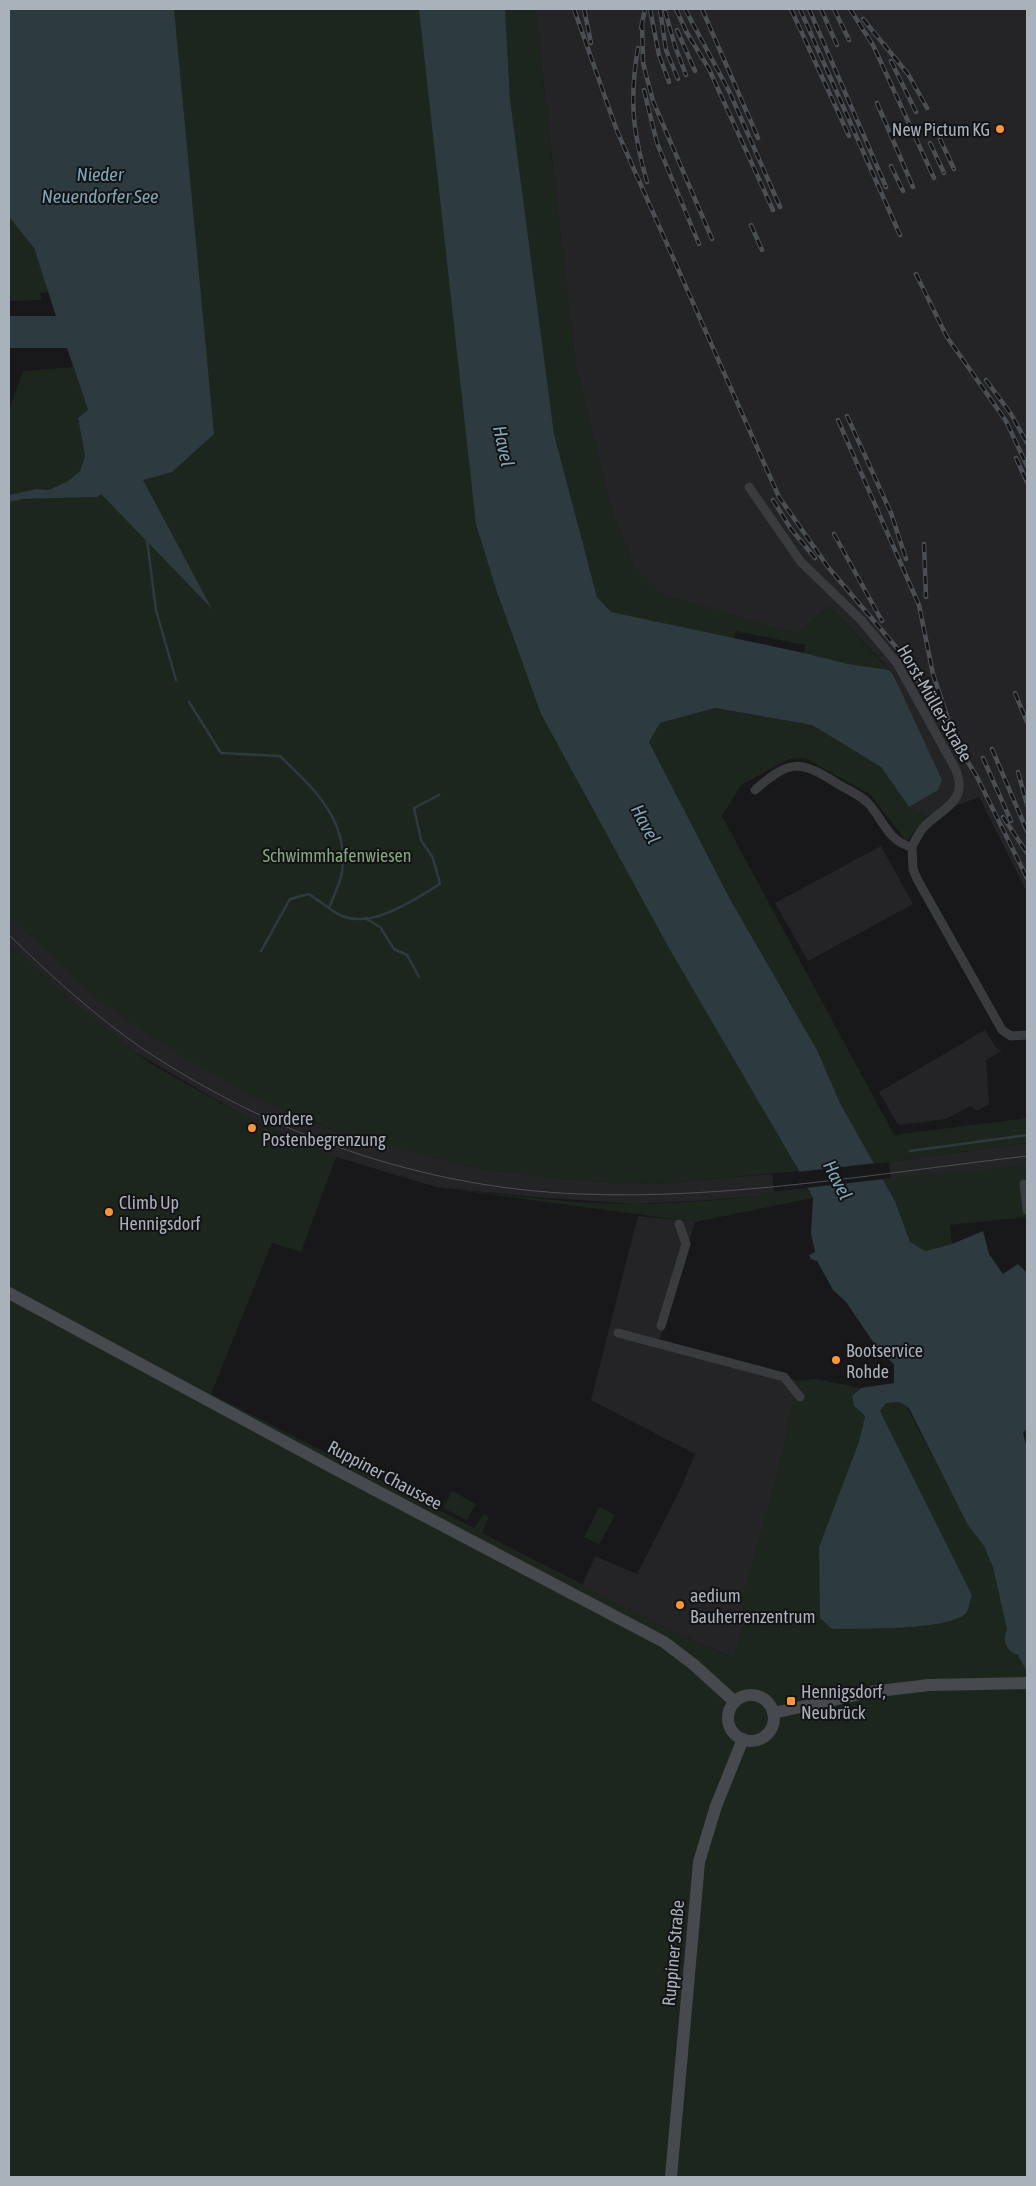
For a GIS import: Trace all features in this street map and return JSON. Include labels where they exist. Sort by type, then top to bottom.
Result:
[{"type":"main road","name":"Ruppiner Chaussee","points":[[9,1293],[337,1470],[664,1642],[694,1664],[735,1702]]},
{"type":"main road","points":[[773,1713],[870,1692],[929,1685],[1027,1683]]},
{"type":"main road","points":[[746,1696],[759,1696],[768,1702],[773,1713],[771,1729],[759,1739],[743,1739],[736,1735],[728,1722],[728,1714],[735,1702],[746,1696]]},
{"type":"main road","name":"Ruppiner Straße","points":[[672,2177],[699,1862],[716,1806],[743,1739]]},
{"type":"street","name":"Horst-Müller-Straße","points":[[750,487],[801,562],[861,620],[897,664],[955,768],[960,785],[954,802],[927,824],[918,834],[912,847]]},
{"type":"street","points":[[755,790],[768,779],[792,766],[814,769],[867,802],[895,841],[912,847],[913,869],[916,879],[1002,1030],[1011,1036],[1027,1035]]},
{"type":"street","points":[[1024,1184],[1027,1210]]},
{"type":"street","points":[[661,1326],[686,1244],[679,1224]]},
{"type":"street","points":[[618,1333],[784,1377],[800,1397]]},
{"type":"shaded area","points":[[535,9],[1027,9],[1027,892],[979,797],[927,817],[909,807],[938,790],[894,674],[829,606],[797,634],[661,594],[634,567],[610,508],[575,362]]},
{"type":"shaded area","points":[[881,846],[913,904],[808,961],[775,903]]},
{"type":"shaded area","points":[[9,916],[80,981],[153,1038],[242,1090],[289,1113],[346,1135],[480,1169],[584,1181],[655,1184],[772,1174],[774,1192],[760,1193],[760,1196],[634,1204],[535,1197],[436,1187],[336,1157],[251,1120],[133,1051],[69,999],[9,944]]},
{"type":"shaded area","points":[[985,1030],[996,1048],[1002,1051],[986,1060],[989,1104],[977,1111],[971,1106],[946,1119],[898,1125],[879,1092]]},
{"type":"shaded area","points":[[1027,1143],[1027,1165],[952,1174],[891,1178],[889,1162]]},
{"type":"shaded area","points":[[638,1216],[695,1222],[659,1341],[798,1381],[778,1472],[742,1614],[745,1622],[734,1658],[677,1633],[582,1586],[595,1556],[637,1574],[681,1488],[695,1454],[591,1400]]},
{"type":"green space","name":"Schwimmhafenwiesen","points":[[134,9],[429,9],[446,187],[723,1040],[799,1171],[655,1184],[584,1181],[480,1169],[346,1135],[251,1097],[153,1038],[101,1002],[9,916],[9,502],[23,499],[97,497],[101,494],[209,606],[142,480]]},
{"type":"green space","points":[[505,9],[535,9],[575,362],[610,508],[634,567],[661,594],[797,634],[829,606],[889,670],[848,664],[804,653],[805,645],[736,631],[734,639],[611,612],[597,597],[554,434],[510,99]]},
{"type":"green space","points":[[9,217],[34,248],[49,292],[40,293],[42,300],[9,301]]},
{"type":"green space","points":[[73,367],[88,410],[78,418],[85,456],[80,471],[68,481],[49,490],[36,489],[9,495],[9,410],[23,371]]},
{"type":"green space","points":[[715,708],[812,725],[881,767],[909,807],[927,817],[906,841],[871,795],[805,758],[789,759],[741,785],[722,816],[894,1135],[1027,1118],[1027,1143],[874,1164],[840,1103],[817,1050],[730,899],[649,742],[660,723]]},
{"type":"green space","points":[[9,944],[69,999],[133,1051],[155,1066],[251,1120],[336,1157],[301,1252],[272,1243],[211,1394],[474,1528],[484,1514],[489,1517],[482,1533],[677,1633],[733,1658],[745,1623],[742,1598],[778,1472],[798,1381],[815,1379],[861,1388],[852,1396],[854,1406],[865,1416],[859,1442],[972,1595],[880,1411],[886,1403],[899,1402],[908,1408],[967,1524],[984,1546],[993,1566],[1007,1631],[1004,1636],[1007,1648],[1018,1654],[1027,1672],[1027,2177],[9,2177]]},
{"type":"green space","points":[[1027,1165],[1027,1217],[950,1225],[952,1244],[924,1251],[910,1242],[895,1201],[882,1179]]},
{"type":"green space","points":[[436,1187],[609,1204],[681,1203],[760,1196],[760,1193],[808,1188],[813,1198],[695,1222]]},
{"type":"green space","points":[[452,1491],[476,1504],[467,1520],[443,1508]]},
{"type":"green space","points":[[599,1507],[615,1515],[599,1545],[584,1537]]},
{"type":"water","name":"Nieder Neuendorfer See","points":[[9,9],[174,9],[214,434],[172,472],[143,480],[212,609],[101,494],[97,497],[23,499],[9,502],[9,495],[36,489],[49,490],[68,481],[80,471],[85,456],[78,418],[88,410],[67,348],[9,348],[9,316],[56,316],[34,248],[9,217]]},
{"type":"water","name":"Havel","points":[[419,9],[505,9],[510,99],[554,434],[597,597],[611,612],[848,664],[889,670],[893,674],[942,780],[938,790],[909,807],[881,767],[812,725],[715,708],[660,723],[649,742],[730,899],[817,1050],[840,1103],[895,1201],[910,1242],[925,1251],[952,1244],[983,1231],[989,1254],[1003,1274],[1018,1264],[1027,1273],[1027,1429],[1023,1433],[1027,1448],[1027,1672],[1018,1655],[1006,1645],[1005,1634],[1007,1630],[993,1567],[984,1546],[967,1524],[909,1408],[899,1402],[886,1403],[880,1411],[972,1595],[968,1609],[966,1613],[956,1619],[923,1626],[832,1629],[820,1618],[819,1547],[859,1442],[865,1416],[854,1406],[852,1396],[861,1388],[894,1383],[894,1364],[880,1352],[846,1302],[833,1290],[817,1261],[811,1259],[809,1255],[815,1252],[811,1233],[813,1198],[669,948],[541,714],[496,589],[476,524]]},
{"type":"pier","points":[[877,1163],[884,1179],[805,1188],[797,1172]]},
{"type":"waterway","points":[[147,540],[156,610],[176,680]]},
{"type":"waterway","points":[[189,702],[221,753],[280,756],[316,793],[334,821],[340,837],[343,853],[342,872],[329,908],[342,916],[356,919],[386,914],[440,884],[433,858],[421,840],[414,808],[439,795]]},
{"type":"waterway","points":[[261,951],[290,899],[309,894],[329,908]]},
{"type":"waterway","points":[[365,918],[380,927],[394,949],[407,955],[419,977]]},
{"type":"waterway","points":[[910,1151],[1027,1135]]},
{"type":"tram line","points":[[9,935],[90,1009],[143,1049],[192,1080],[244,1107],[297,1131],[351,1152],[407,1168],[464,1181],[521,1190],[580,1194],[692,1193],[804,1184],[1027,1156]]},
{"type":"railway","points":[[574,9],[617,131],[779,497],[828,567],[902,654],[977,777],[1027,878]]},
{"type":"railway","points":[[584,9],[591,43]]},
{"type":"railway","points":[[641,28],[645,9]]},
{"type":"railway","points":[[650,9],[659,55],[669,82]]},
{"type":"railway","points":[[660,9],[666,50],[678,79]]},
{"type":"railway","points":[[676,9],[687,33],[709,69],[773,210]]},
{"type":"railway","points":[[685,9],[730,93],[780,207]]},
{"type":"railway","points":[[702,9],[758,138]]},
{"type":"railway","points":[[791,9],[849,136]]},
{"type":"railway","points":[[800,9],[900,235]]},
{"type":"railway","points":[[809,9],[886,187]]},
{"type":"railway","points":[[821,9],[837,45]]},
{"type":"railway","points":[[834,9],[849,40]]},
{"type":"railway","points":[[850,9],[873,45],[934,178]]},
{"type":"railway","points":[[665,11],[686,75]]},
{"type":"railway","points":[[863,19],[908,74],[927,108]]},
{"type":"railway","points":[[642,22],[643,63],[653,101],[712,239]]},
{"type":"railway","points":[[677,30],[695,71]]},
{"type":"railway","points":[[638,48],[635,67],[634,116],[638,147],[647,182]]},
{"type":"railway","points":[[891,61],[916,112]]},
{"type":"railway","points":[[644,90],[657,143],[699,244]]},
{"type":"railway","points":[[877,103],[913,187]]},
{"type":"railway","points":[[940,139],[954,169]]},
{"type":"railway","points":[[930,143],[944,173]]},
{"type":"railway","points":[[891,166],[903,191]]},
{"type":"railway","points":[[751,225],[762,250]]},
{"type":"railway","points":[[916,274],[947,337],[1006,421],[1027,466]]},
{"type":"railway","points":[[986,380],[1011,414],[1027,443]]},
{"type":"railway","points":[[847,416],[891,513],[906,559]]},
{"type":"railway","points":[[838,420],[919,605],[933,674],[948,719]]},
{"type":"railway","points":[[1016,458],[1027,482]]},
{"type":"railway","points":[[773,500],[791,529],[815,558]]},
{"type":"railway","points":[[834,534],[882,621]]},
{"type":"railway","points":[[924,544],[926,597]]},
{"type":"railway","points":[[1015,693],[1027,722]]},
{"type":"railway","points":[[992,749],[1027,831]]},
{"type":"railway","points":[[983,758],[1011,821]]},
{"type":"railway","points":[[1018,772],[1027,805]]},
{"type":"railway","points":[[1003,817],[1027,853]]},
{"type":"place","name":"New Pictum KG","points":[[1000,129]]},
{"type":"place","name":"vordere Postenbegrenzung","points":[[252,1128]]},
{"type":"place","name":"Climb Up Hennigsdorf","points":[[109,1212]]},
{"type":"place","name":"Bootservice Rohde","points":[[836,1360]]},
{"type":"place","name":"aedium Bauherrenzentrum","points":[[680,1605]]},
{"type":"place","name":"Hennigsdorf, Neubrück","points":[[791,1701]]}]
